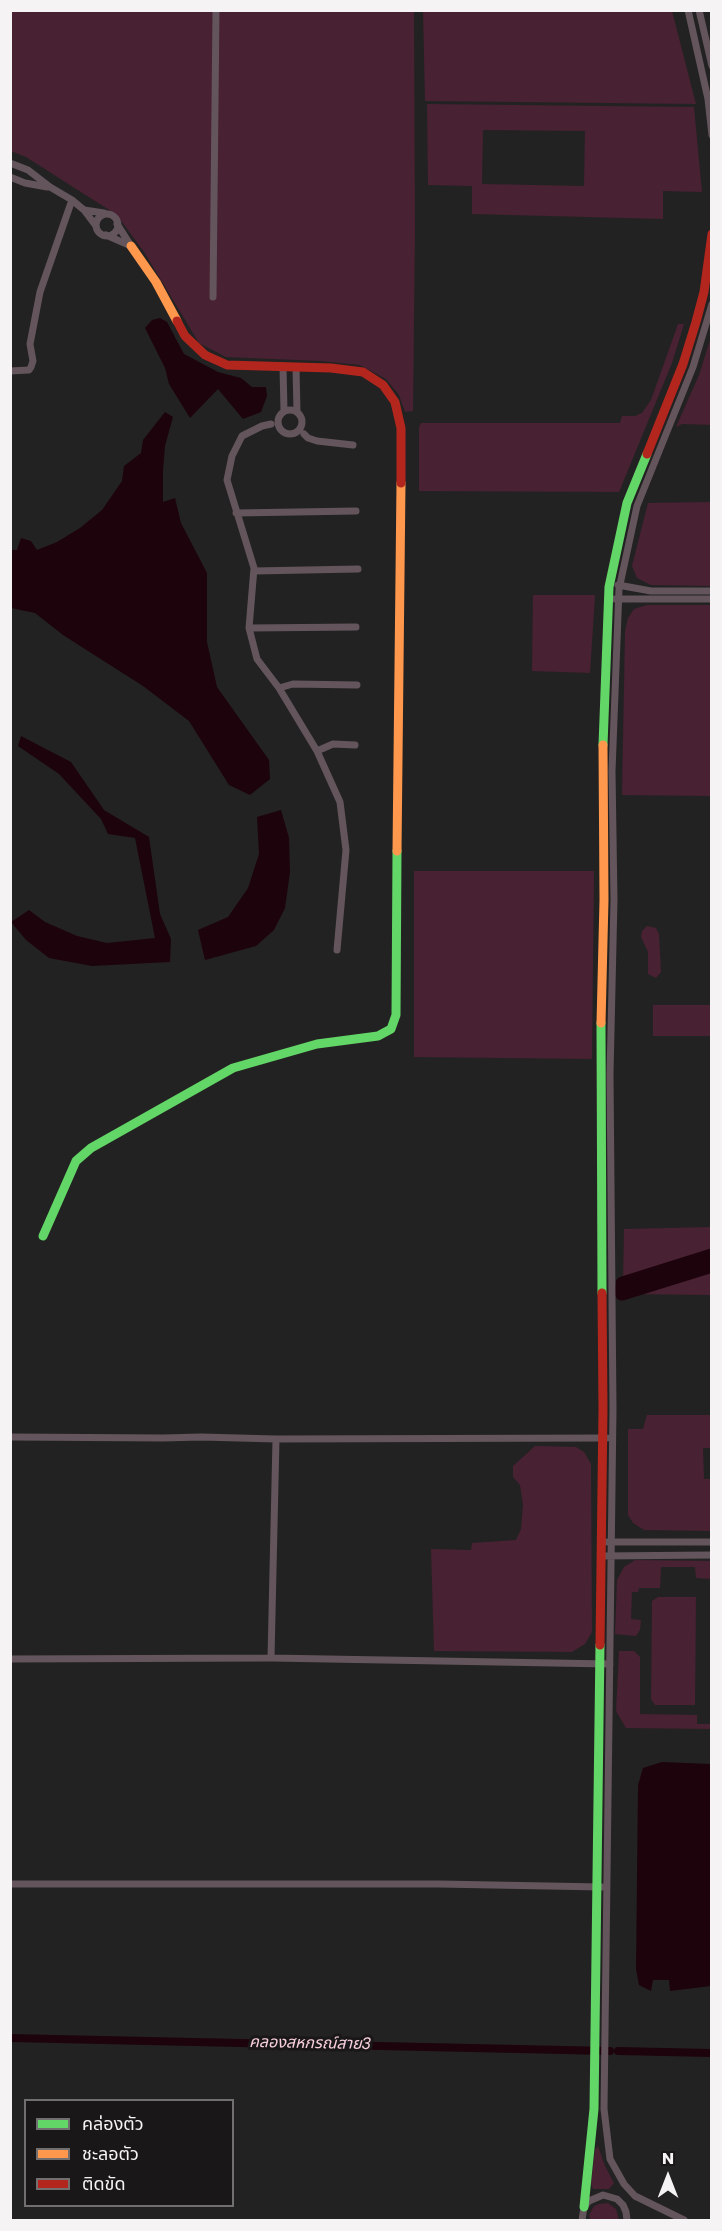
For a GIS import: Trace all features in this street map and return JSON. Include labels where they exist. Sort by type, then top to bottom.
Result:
[{"type":"street","points":[[213,297],[216,10]]},
{"type":"street","points":[[688,10],[708,99],[711,135]]},
{"type":"street","points":[[699,10],[711,66]]},
{"type":"street","points":[[10,163],[28,170],[72,200],[84,210],[99,232],[131,246]]},
{"type":"street","points":[[10,177],[25,183],[50,187]]},
{"type":"street","points":[[10,371],[29,370],[32,367],[30,344],[40,292],[72,200]]},
{"type":"street","points":[[43,1236],[76,1161],[83,1153],[233,1068],[317,1044],[378,1036],[391,1029],[396,1015],[401,428],[395,402],[383,385],[363,372],[332,368],[227,365],[205,355],[185,336],[156,282],[114,217],[84,210]]},
{"type":"street","points":[[96,226],[100,216],[107,214]]},
{"type":"street","points":[[106,235],[115,231],[117,224]]},
{"type":"street","points":[[684,2220],[635,2196],[610,2159],[595,2031],[602,1887],[608,1438],[600,1074],[604,900],[602,803],[604,683],[627,503],[684,364],[704,292],[711,234]]},
{"type":"street","points":[[615,584],[637,506],[693,367],[711,304]]},
{"type":"street","points":[[283,367],[284,411],[271,424],[242,436],[232,456],[227,480],[254,571],[249,628],[257,659],[279,688],[317,751],[340,802],[346,850],[337,950]]},
{"type":"street","points":[[296,367],[297,412],[302,419],[304,434],[317,441],[353,445]]},
{"type":"street","points":[[284,411],[297,412]]},
{"type":"street","points":[[278,417],[280,430]]},
{"type":"street","points":[[271,424],[287,435],[304,434]]},
{"type":"street","points":[[295,434],[302,424]]},
{"type":"street","points":[[236,513],[356,511]]},
{"type":"street","points":[[254,571],[358,569]]},
{"type":"street","points":[[615,584],[651,591],[711,591]]},
{"type":"street","points":[[614,599],[711,599]]},
{"type":"street","points":[[249,628],[356,627]]},
{"type":"street","points":[[279,688],[293,684],[357,685]]},
{"type":"street","points":[[317,751],[333,744],[355,745]]},
{"type":"street","points":[[10,1437],[608,1438]]},
{"type":"street","points":[[271,1658],[276,1439]]},
{"type":"street","points":[[606,1542],[711,1542]]},
{"type":"street","points":[[606,1556],[711,1555]]},
{"type":"street","points":[[10,1659],[271,1658],[605,1664]]},
{"type":"street","points":[[10,1884],[439,1884],[602,1887]]},
{"type":"street","points":[[582,2220],[589,2147],[606,2029],[602,1887]]},
{"type":"street","points":[[589,2147],[598,2140],[607,2144]]},
{"type":"street","points":[[617,2199],[629,2190]]},
{"type":"street","points":[[584,2207],[589,2201],[603,2195],[617,2199],[623,2205],[627,2220]]},
{"type":"shaded area","points":[[10,11],[414,11],[413,411],[405,412],[399,395],[386,379],[360,365],[226,357],[199,343],[144,252],[117,215],[26,157],[11,151]]},
{"type":"shaded area","points":[[423,11],[672,11],[696,104],[425,101]]},
{"type":"shaded area","points":[[427,104],[694,107],[702,192],[663,191],[663,219],[472,214],[472,186],[428,185]],"holes":[[[483,130],[585,131],[584,186],[482,184]]]},
{"type":"shaded area","points":[[160,318],[167,322],[184,354],[218,372],[241,378],[252,387],[266,387],[267,396],[261,412],[243,419],[218,389],[190,418],[169,384],[165,368],[145,328],[152,320]]},
{"type":"shaded area","points":[[678,324],[684,324],[672,363],[619,492],[419,491],[419,427],[421,423],[620,423],[622,416],[635,416],[642,413],[651,400]]},
{"type":"shaded area","points":[[711,337],[711,425],[682,424],[676,427],[699,375]]},
{"type":"shaded area","points":[[165,412],[173,417],[165,446],[163,502],[175,498],[181,523],[207,573],[207,642],[217,687],[269,760],[270,779],[250,795],[229,785],[189,721],[143,686],[63,635],[35,613],[11,608],[11,550],[17,550],[21,538],[31,541],[37,550],[57,542],[80,528],[102,510],[122,481],[124,466],[141,453],[143,440]]},
{"type":"shaded area","points":[[711,502],[711,586],[651,585],[637,578],[632,566],[648,503]]},
{"type":"shaded area","points":[[533,595],[595,595],[590,673],[532,671]]},
{"type":"shaded area","points":[[647,605],[711,605],[711,796],[622,795],[625,631],[628,618],[634,609]]},
{"type":"shaded area","points":[[21,736],[71,762],[104,810],[149,837],[160,914],[171,939],[170,962],[92,966],[49,958],[26,940],[11,922],[29,910],[45,922],[77,936],[107,943],[155,938],[135,838],[108,834],[101,819],[59,774],[18,746]]},
{"type":"shaded area","points":[[281,810],[289,838],[290,872],[285,908],[274,930],[256,946],[205,960],[198,930],[228,917],[248,888],[259,854],[257,817]]},
{"type":"shaded area","points":[[414,871],[594,871],[592,1059],[414,1057]]},
{"type":"shaded area","points":[[647,926],[656,928],[659,934],[661,972],[656,978],[648,974],[648,952],[641,937],[642,931]]},
{"type":"shaded area","points":[[653,1005],[711,1005],[711,1036],[653,1036]]},
{"type":"shaded area","points":[[711,1227],[711,1255],[623,1282],[624,1229]]},
{"type":"shaded area","points":[[711,1266],[711,1295],[624,1294]]},
{"type":"shaded area","points":[[647,1415],[711,1415],[711,1448],[703,1448],[704,1479],[711,1479],[711,1531],[644,1530],[633,1523],[628,1515],[628,1429],[643,1429]]},
{"type":"shaded area","points":[[535,1446],[576,1447],[584,1452],[591,1464],[592,1632],[585,1644],[572,1652],[434,1651],[431,1549],[471,1550],[472,1543],[516,1540],[521,1529],[523,1505],[520,1485],[513,1477],[513,1466]]},
{"type":"shaded area","points":[[635,1560],[711,1561],[711,1579],[696,1578],[695,1567],[661,1567],[660,1588],[639,1588],[638,1592],[632,1592],[631,1619],[641,1620],[640,1630],[636,1636],[615,1634],[617,1580],[624,1567]]},
{"type":"shaded area","points":[[658,1597],[696,1597],[695,1705],[655,1705],[651,1699],[652,1601]]},
{"type":"shaded area","points":[[619,1651],[634,1651],[640,1657],[640,1714],[697,1715],[697,1724],[711,1724],[711,1729],[626,1728],[616,1711]]},
{"type":"shaded area","points":[[662,1762],[711,1764],[711,1986],[670,1991],[669,1980],[653,1980],[651,1991],[639,1985],[636,1969],[638,1785],[643,1768]]},
{"type":"shaded area","points":[[598,2146],[614,2183],[609,2189],[593,2189],[591,2184],[595,2150]]},
{"type":"shaded area","points":[[608,2203],[616,2209],[619,2220],[590,2220],[589,2215],[594,2206]]},
{"type":"waterway","points":[[712,1256],[623,1284],[622,1293],[712,1265]]},
{"type":"waterway","name":"คลองสหกรณ์สาย3","points":[[10,2038],[610,2051]]},
{"type":"waterway","name":"คลองสหกรณ์สาย3","points":[[618,2051],[712,2053]]},
{"type":"traffic: fast","points":[[603,745],[609,587],[627,503],[647,454]]},
{"type":"traffic: fast","points":[[43,1236],[76,1161],[91,1148],[233,1068],[317,1044],[378,1036],[391,1029],[396,1015],[397,851]]},
{"type":"traffic: fast","points":[[601,1023],[602,1293]]},
{"type":"traffic: fast","points":[[584,2207],[594,2109],[600,1645]]},
{"type":"traffic: slow","points":[[131,246],[156,282],[177,321]]},
{"type":"traffic: slow","points":[[397,851],[401,483]]},
{"type":"traffic: slow","points":[[601,1023],[604,900],[603,745]]},
{"type":"traffic: jam","points":[[647,454],[683,364],[696,322],[704,292],[712,234]]},
{"type":"traffic: jam","points":[[177,321],[185,336],[205,355],[227,365],[331,368],[363,372],[383,385],[395,402],[401,428],[401,483]]},
{"type":"traffic: jam","points":[[600,1645],[602,1293]]}]
